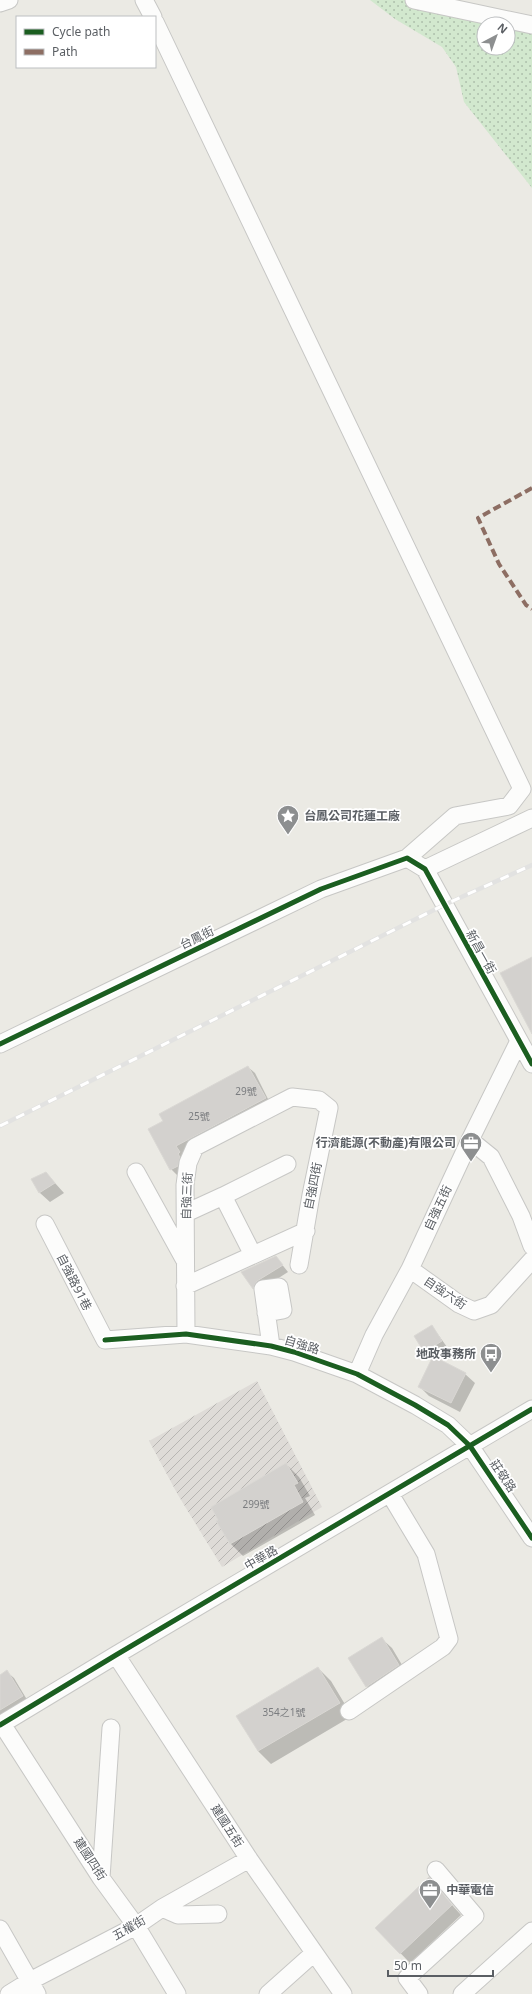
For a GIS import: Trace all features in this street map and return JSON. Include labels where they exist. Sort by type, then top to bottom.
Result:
[{"type":"street","points":[[0,3],[9,0]]},
{"type":"street","points":[[144,0],[152,16]]},
{"type":"street","points":[[414,0],[532,25]]},
{"type":"street","points":[[156,24],[522,789],[509,806],[455,816],[407,858]]},
{"type":"street","points":[[425,869],[532,818]]},
{"type":"street","name":"新昌一街","points":[[407,858],[425,869],[532,1064]]},
{"type":"street","name":"台鳳街","points":[[0,1044],[321,889],[407,858]]},
{"type":"street","name":"自強五街","points":[[357,1374],[374,1336],[410,1269],[470,1140],[519,1041]]},
{"type":"street","name":"自強三街","points":[[186,1334],[185,1185],[188,1163],[195,1147],[292,1097],[319,1100]]},
{"type":"street","name":"自強四街","points":[[299,1265],[311,1195],[329,1108],[319,1100]]},
{"type":"street","points":[[470,1140],[491,1157],[521,1216],[532,1246]]},
{"type":"street","points":[[186,1213],[287,1164]]},
{"type":"street","points":[[136,1172],[186,1261]]},
{"type":"street","points":[[223,1196],[253,1255]]},
{"type":"street","name":"自強路91巷","points":[[45,1224],[105,1340]]},
{"type":"street","points":[[185,1286],[306,1231]]},
{"type":"street","name":"自強六街","points":[[410,1269],[459,1304],[474,1311],[490,1305],[532,1260]]},
{"type":"street","points":[[266,1313],[271,1346]]},
{"type":"street","name":"自強路","points":[[105,1340],[186,1334],[271,1346],[294,1352],[357,1374],[415,1405],[448,1425],[470,1446]]},
{"type":"street","name":"中華路","points":[[1,1725],[116,1655],[532,1409]]},
{"type":"street","name":"莊敬路","points":[[470,1446],[532,1538]]},
{"type":"street","points":[[349,1710],[443,1647],[449,1639],[426,1554],[390,1494]]},
{"type":"street","name":"建國五街","points":[[116,1655],[248,1859],[343,1994]]},
{"type":"street","name":"建國四街","points":[[1,1725],[101,1878],[136,1926],[177,1994]]},
{"type":"street","points":[[101,1878],[111,1728]]},
{"type":"street","name":"五權街","points":[[9,1994],[34,1987],[136,1926],[162,1908],[248,1859]]},
{"type":"street","points":[[419,1994],[407,1978],[475,1916],[436,1870]]},
{"type":"street","points":[[162,1908],[178,1915],[218,1914]]},
{"type":"street","points":[[0,1929],[34,1987]]},
{"type":"street","points":[[462,1994],[532,1931]]},
{"type":"street","points":[[268,1994],[314,1953]]},
{"type":"shaded area","points":[[257,1381],[322,1507],[222,1567],[178,1495],[149,1441]]},
{"type":"green space","points":[[370,0],[406,0],[482,16],[476,16],[476,56],[516,56],[516,25],[532,29],[532,188],[464,102],[456,67],[442,47],[395,19]]},
{"type":"building","points":[[532,957],[532,1034],[500,973]]},
{"type":"building","points":[[248,1066],[266,1098],[176,1146],[180,1152],[178,1154],[180,1157],[178,1166],[170,1170],[148,1129],[163,1121],[159,1114]]},
{"type":"building","points":[[46,1172],[55,1183],[39,1193],[31,1179]]},
{"type":"building","points":[[276,1256],[283,1265],[257,1281],[253,1289],[241,1272]]},
{"type":"building","points":[[432,1325],[442,1341],[424,1352],[414,1336]]},
{"type":"building","points":[[433,1356],[466,1373],[451,1403],[418,1387]]},
{"type":"building","points":[[286,1463],[298,1483],[294,1485],[303,1502],[230,1544],[216,1521],[218,1520],[211,1507]]},
{"type":"building","points":[[382,1637],[399,1665],[366,1687],[348,1658]]},
{"type":"building","points":[[318,1667],[340,1703],[258,1751],[236,1716]]},
{"type":"building","points":[[7,1670],[23,1696],[0,1710],[0,1675]]},
{"type":"building","points":[[429,1877],[452,1905],[400,1954],[375,1928]]},
{"type":"railway","points":[[0,1126],[444,905],[532,865]]},
{"type":"marked path","points":[[532,488],[478,518],[499,564],[526,605],[532,609]]},
{"type":"cycle path","points":[[0,1044],[321,889],[407,858],[425,869],[532,1064]]},
{"type":"cycle path","points":[[105,1340],[186,1334],[271,1346],[294,1352],[357,1374],[415,1405],[448,1425],[470,1446],[532,1538]]},
{"type":"cycle path","points":[[0,1725],[532,1409]]},
{"type":"place","name":"台鳳公司花蓮工廠","points":[[288,836]]},
{"type":"place","name":"行濟能源(不動產)有限公司","points":[[471,1162]]},
{"type":"place","name":"地政事務所","points":[[491,1374]]},
{"type":"place","name":"中華電信","points":[[430,1910]]}]
